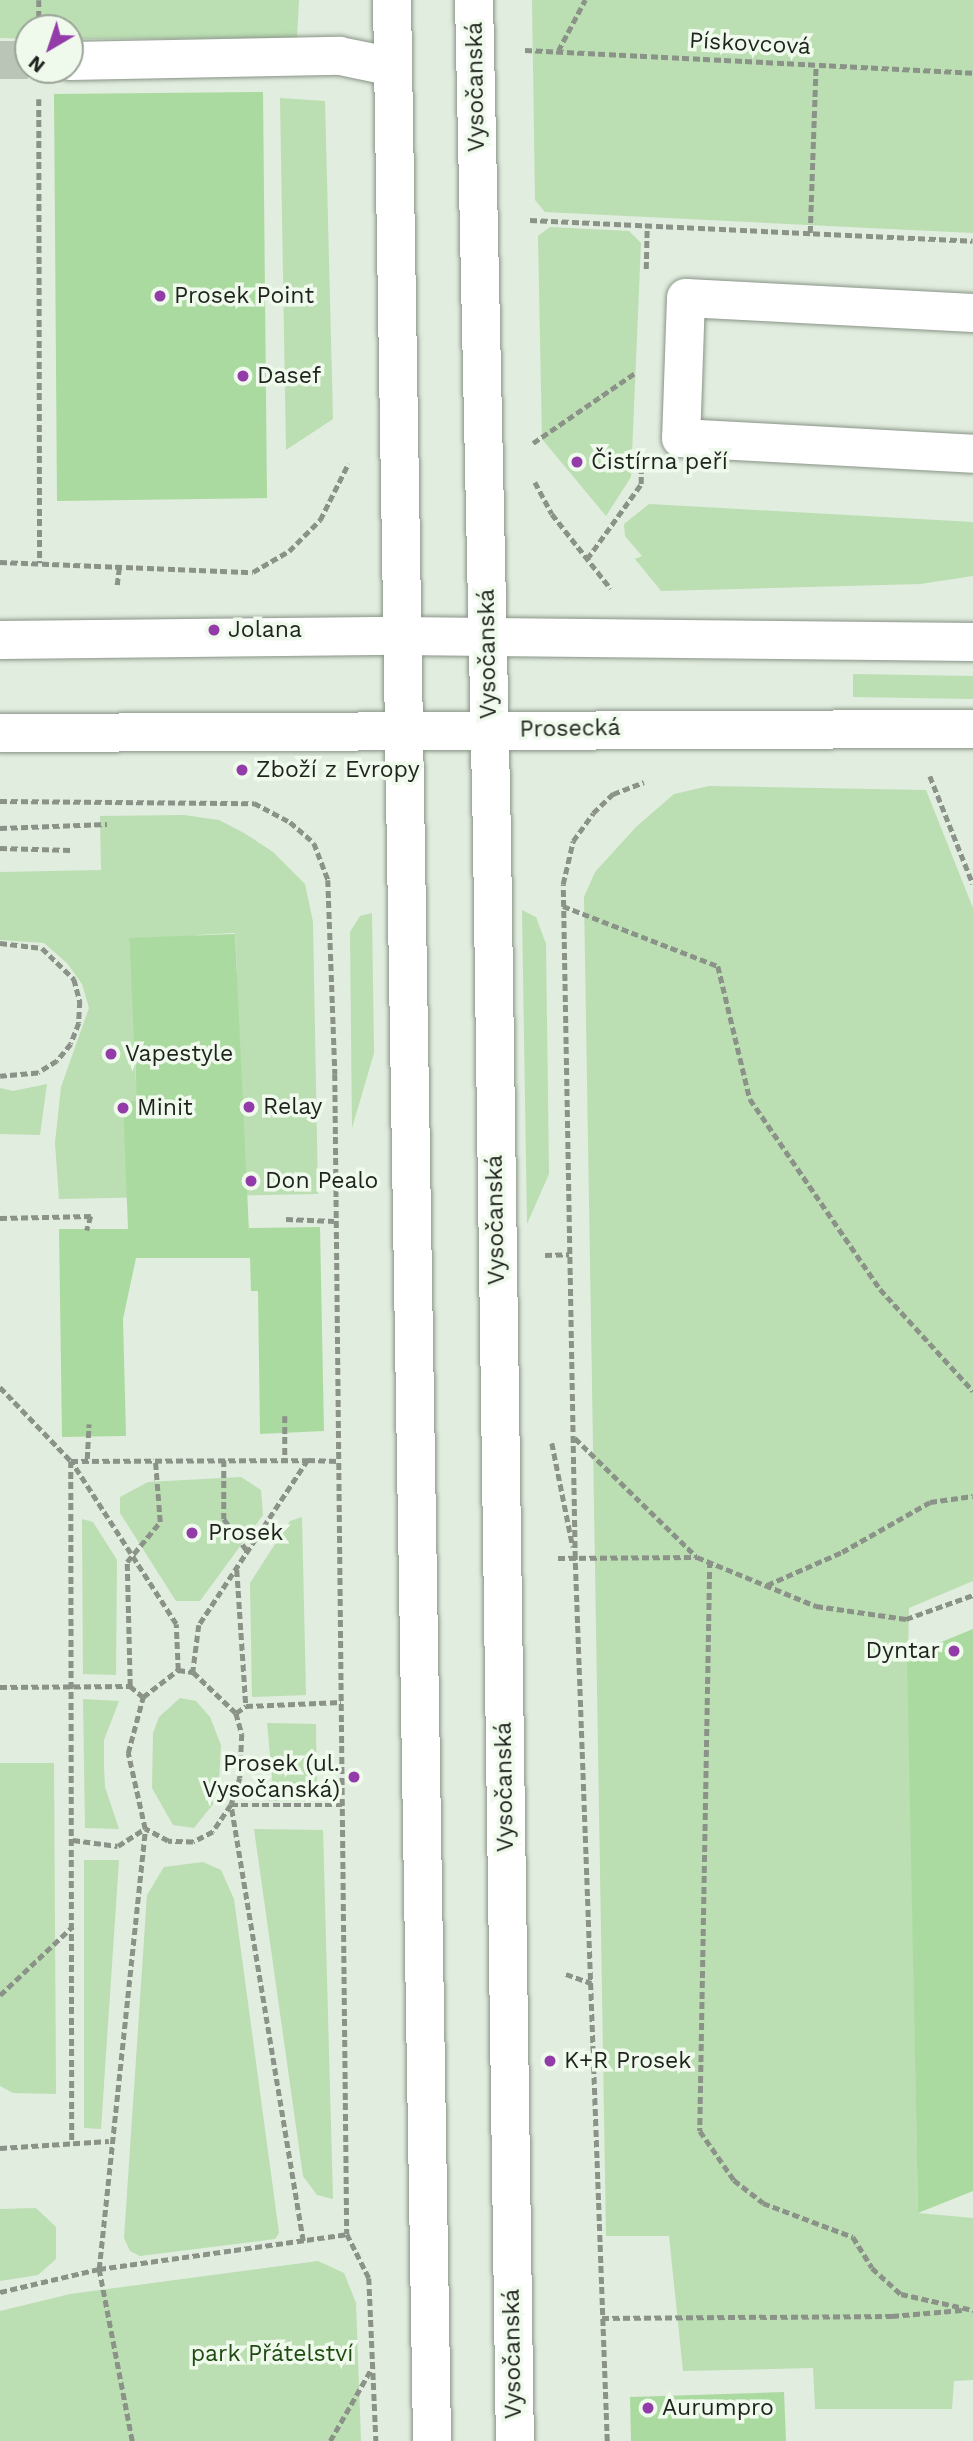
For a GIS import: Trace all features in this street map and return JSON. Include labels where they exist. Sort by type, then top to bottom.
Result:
[{"type":"main road","points":[[392,0],[400,636],[432,2441]]},
{"type":"main road","name":"Vysočanská","points":[[474,0],[490,730],[515,2441]]},
{"type":"main road","points":[[84,61],[340,56],[393,67]]},
{"type":"main road","points":[[973,313],[686,298],[681,438],[973,454]]},
{"type":"main road","points":[[0,640],[400,636],[973,642]]},
{"type":"main road","name":"Prosecká","points":[[0,733],[973,729]]},
{"type":"path","points":[[558,51],[585,0]]},
{"type":"path","name":"Pískovcová","points":[[525,50],[973,73]]},
{"type":"path","points":[[810,233],[816,65]]},
{"type":"path","points":[[39,84],[40,563]]},
{"type":"path","points":[[530,219],[973,241]]},
{"type":"path","points":[[529,446],[645,367]]},
{"type":"path","points":[[0,562],[253,572],[289,551],[320,520],[348,467],[348,457]]},
{"type":"path","points":[[117,585],[119,568]]},
{"type":"path","points":[[928,772],[973,884]]},
{"type":"path","points":[[607,2441],[575,1558],[575,1438],[563,906],[573,841],[583,826],[613,793],[652,779]]},
{"type":"path","points":[[0,801],[254,803],[290,822],[314,843],[328,880],[347,2234],[369,2278],[376,2441]]},
{"type":"path","points":[[0,828],[107,824]]},
{"type":"path","points":[[0,848],[71,850]]},
{"type":"path","points":[[563,906],[718,966],[750,1099],[880,1289],[973,1391]]},
{"type":"path","points":[[0,943],[42,948],[74,979],[80,1001],[75,1034],[57,1061],[38,1073],[0,1076]]},
{"type":"path","points":[[0,1218],[91,1216],[87,1230]]},
{"type":"path","points":[[286,1219],[334,1221]]},
{"type":"path","points":[[544,1255],[569,1254]]},
{"type":"path","points":[[0,1387],[71,1461],[176,1624],[178,1670]]},
{"type":"path","points":[[285,1416],[285,1459]]},
{"type":"path","points":[[88,1459],[89,1424]]},
{"type":"path","points":[[550,1429],[575,1558]]},
{"type":"path","points":[[575,1438],[697,1557]]},
{"type":"path","points":[[130,1686],[127,1562],[154,1532],[162,1514],[155,1459]]},
{"type":"path","points":[[224,1460],[224,1519],[248,1552]]},
{"type":"path","points":[[193,1672],[199,1625],[308,1460]]},
{"type":"path","points":[[71,1461],[338,1461]]},
{"type":"path","points":[[71,1461],[74,1926],[72,2143]]},
{"type":"path","points":[[767,1585],[842,1552],[930,1502],[973,1496]]},
{"type":"path","points":[[558,1558],[697,1557],[816,1605],[906,1619],[973,1595]]},
{"type":"path","points":[[710,1561],[700,2131],[734,2180],[763,2203],[853,2237],[872,2268],[901,2294],[971,2310]]},
{"type":"path","points":[[237,1569],[246,1706]]},
{"type":"path","points":[[132,2441],[99,2269],[109,2141],[145,1829],[128,1753],[143,1698],[178,1670],[193,1672],[236,1713],[243,1734],[240,1777],[231,1805],[213,1832],[193,1842],[168,1842],[145,1829]]},
{"type":"path","points":[[0,1687],[130,1686],[143,1698]]},
{"type":"path","points":[[236,1713],[246,1706],[341,1702]]},
{"type":"path","points":[[231,1805],[342,1805]]},
{"type":"path","points":[[231,1805],[303,2241]]},
{"type":"path","points":[[73,1840],[118,1846],[145,1829]]},
{"type":"path","points":[[0,1995],[74,1926]]},
{"type":"path","points":[[566,1973],[591,1983]]},
{"type":"path","points":[[0,2148],[109,2141]]},
{"type":"path","points":[[0,2292],[99,2269],[347,2234]]},
{"type":"path","points":[[602,2318],[892,2316],[971,2310]]},
{"type":"path","points":[[330,2441],[374,2365]]},
{"type":"green space","points":[[0,0],[299,0],[297,38],[84,39],[84,14],[14,14],[14,38],[0,38]]},
{"type":"green space","points":[[532,0],[973,0],[973,233],[545,212],[535,200]]},
{"type":"green space","points":[[280,98],[325,101],[333,419],[286,450]]},
{"type":"green space","points":[[550,227],[629,231],[641,243],[631,477],[606,516],[542,439],[538,236]]},
{"type":"green space","points":[[649,504],[973,522],[973,576],[920,584],[661,591],[635,559],[642,556],[625,536],[624,524]]},
{"type":"green space","points":[[853,674],[973,676],[973,699],[853,697]]},
{"type":"green space","points":[[709,786],[926,790],[973,908],[973,1581],[909,1608],[908,1656],[918,2213],[973,2218],[973,2380],[954,2381],[952,2409],[815,2409],[813,2368],[683,2371],[669,2236],[606,2236],[584,897],[595,872],[636,827],[674,794]]},
{"type":"green space","points":[[184,815],[219,820],[273,852],[305,884],[313,922],[318,1194],[59,1199],[55,1143],[61,1087],[89,1008],[82,984],[67,963],[44,943],[0,940],[0,872],[101,870],[100,816]],"holes":[[[235,933],[237,970],[198,973],[196,935]],[[129,939],[171,975],[131,977]],[[172,1044],[136,1083],[133,1046]],[[175,1099],[137,1138],[135,1101]]]},
{"type":"green space","points":[[522,910],[536,917],[546,944],[549,1174],[527,1224]]},
{"type":"green space","points":[[372,913],[374,1053],[352,1128],[350,932],[360,916]]},
{"type":"green space","points":[[47,1084],[40,1135],[0,1134],[0,1088],[13,1091]]},
{"type":"green space","points":[[241,1477],[261,1490],[263,1515],[200,1601],[176,1601],[120,1513],[120,1497],[148,1482]]},
{"type":"green space","points":[[302,1517],[306,1695],[252,1697],[250,1583],[290,1521]]},
{"type":"green space","points":[[82,1519],[93,1522],[117,1560],[116,1675],[83,1674]]},
{"type":"green space","points":[[180,1698],[196,1701],[210,1717],[221,1745],[218,1798],[194,1828],[173,1825],[152,1788],[153,1733],[159,1717]]},
{"type":"green space","points":[[83,1699],[119,1701],[104,1740],[104,1766],[105,1787],[119,1829],[85,1828]]},
{"type":"green space","points":[[267,1723],[316,1724],[317,1800],[269,1801],[272,1777]]},
{"type":"green space","points":[[0,1763],[54,1763],[56,2094],[13,2093],[0,2086]]},
{"type":"green space","points":[[254,1829],[323,1830],[333,2199],[317,2195],[303,2176]]},
{"type":"green space","points":[[84,1860],[119,1860],[101,2129],[84,2128]]},
{"type":"green space","points":[[203,1862],[221,1870],[234,1899],[279,2233],[275,2239],[140,2256],[130,2251],[124,2238],[147,1895],[164,1867]]},
{"type":"green space","points":[[36,2208],[56,2227],[56,2259],[38,2275],[0,2281],[0,2209]]},
{"type":"green space","name":"park Přátelství","points":[[318,2261],[344,2273],[356,2303],[361,2441],[0,2441],[0,2311],[70,2294]]},
{"type":"building","name":"Prosek Point","points":[[263,92],[267,498],[57,501],[54,94]]},
{"type":"building","points":[[235,934],[249,1232],[249,1228],[320,1227],[324,1431],[260,1434],[258,1291],[251,1291],[250,1258],[136,1258],[123,1319],[126,1436],[62,1437],[59,1229],[128,1229],[123,1101],[137,1101],[129,938]]},
{"type":"building","points":[[973,1629],[973,2191],[918,2213],[907,1656]]},
{"type":"building","points":[[784,2392],[786,2441],[631,2441],[630,2397]]},
{"type":"tunnel","points":[[0,60],[14,60]]},
{"type":"place","name":"Prosek Point","points":[[160,296]]},
{"type":"place","name":"Dasef","points":[[243,376]]},
{"type":"place","name":"Čistírna peří","points":[[577,462]]},
{"type":"place","name":"Jolana","points":[[214,630]]},
{"type":"place","name":"Zboží z Evropy","points":[[242,770]]},
{"type":"place","name":"Vapestyle","points":[[111,1054]]},
{"type":"place","name":"Relay","points":[[249,1107]]},
{"type":"place","name":"Minit","points":[[123,1108]]},
{"type":"place","name":"Don Pealo","points":[[251,1181]]},
{"type":"place","name":"Prosek","points":[[192,1533]]},
{"type":"place","name":"Dyntar","points":[[954,1651]]},
{"type":"place","name":"Prosek (ul. Vysočanská)","points":[[354,1777]]},
{"type":"place","name":"K+R Prosek","points":[[550,2061]]},
{"type":"place","name":"Aurumpro","points":[[648,2408]]}]
